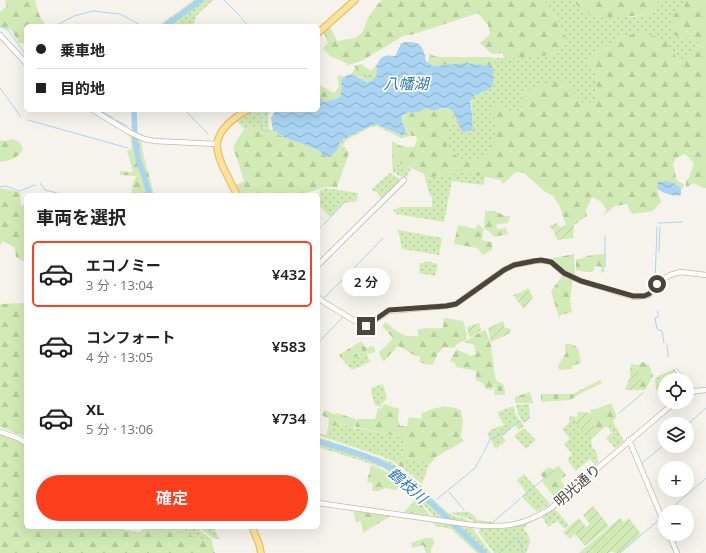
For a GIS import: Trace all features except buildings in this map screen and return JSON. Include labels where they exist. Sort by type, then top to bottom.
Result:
[{"type":"main road","points":[[320,31],[355,0]]},
{"type":"main road","points":[[236,193],[218,155],[216,144],[218,135],[224,126],[244,112]]},
{"type":"main road","points":[[253,529],[260,544],[261,553]]},
{"type":"street","points":[[0,35],[24,61]]},
{"type":"street","points":[[96,112],[130,132],[154,141],[216,144]]},
{"type":"street","points":[[320,263],[404,180]]},
{"type":"street","points":[[320,299],[362,326],[366,326],[389,310],[456,304],[504,270],[514,265],[534,261],[541,260],[551,262],[564,273],[581,281],[638,297],[649,294],[657,284],[670,275],[681,272],[706,275]]},
{"type":"street","points":[[694,392],[706,390]]},
{"type":"street","name":"明光通り","points":[[320,503],[489,527],[517,524],[538,516],[551,508],[667,409]]},
{"type":"street","points":[[0,432],[18,438],[24,442]]},
{"type":"street","points":[[629,440],[658,508]]},
{"type":"street","points":[[672,541],[677,553]]},
{"type":"green space","points":[[5,0],[35,0],[39,14],[45,24],[24,24],[24,44],[19,43],[11,30],[0,27],[0,12],[7,6]]},
{"type":"green space","points":[[194,0],[200,0],[166,24],[161,24]]},
{"type":"green space","points":[[202,0],[213,0],[196,16],[194,24],[169,24]]},
{"type":"green space","points":[[382,0],[545,0],[566,37],[560,52],[550,55],[505,59],[502,53],[492,54],[480,43],[490,34],[488,25],[478,13],[411,35],[405,35],[363,60],[346,66],[346,63],[330,56],[323,48],[328,43],[323,30],[329,25],[337,41],[355,38],[362,33],[368,18]]},
{"type":"green space","points":[[545,0],[570,0],[595,17],[634,17],[648,14],[660,0],[686,0],[683,7],[675,13],[676,36],[694,39],[701,43],[685,67],[681,66],[675,55],[653,36],[626,35],[593,53],[589,62],[597,76],[596,88],[598,97],[590,102],[582,103],[567,87],[525,93],[521,111],[514,112],[496,103],[496,138],[493,145],[477,161],[466,162],[447,147],[450,124],[456,120],[466,132],[471,132],[473,129],[471,99],[476,94],[493,84],[492,66],[495,58],[550,55],[560,52],[566,37]]},
{"type":"green space","points":[[570,0],[660,0],[648,14],[605,18],[594,16]]},
{"type":"green space","points":[[686,0],[706,0],[706,188],[694,183],[686,187],[686,180],[689,178],[694,163],[685,154],[676,158],[673,164],[677,181],[684,184],[683,189],[676,184],[658,182],[657,189],[661,202],[653,211],[634,214],[630,211],[627,204],[615,206],[604,215],[606,209],[601,202],[592,197],[586,210],[587,216],[574,225],[566,225],[560,207],[553,196],[544,191],[524,173],[516,172],[503,184],[501,180],[461,172],[449,173],[425,179],[424,174],[402,164],[392,162],[392,141],[403,146],[414,147],[417,140],[416,136],[412,136],[402,122],[403,116],[407,113],[417,112],[426,108],[434,111],[445,108],[452,110],[458,121],[454,121],[450,125],[447,147],[466,162],[481,157],[490,148],[496,130],[492,105],[496,103],[513,112],[521,111],[525,93],[543,84],[564,82],[582,103],[590,102],[598,97],[596,88],[597,76],[589,62],[593,53],[626,35],[643,33],[662,39],[681,66],[685,66],[687,56],[701,43],[694,39],[676,36],[670,24],[675,13],[683,7]]},
{"type":"green space","points":[[429,53],[440,57],[495,58],[492,66],[465,63],[432,66],[428,64]]},
{"type":"green space","points":[[378,63],[377,76],[371,81],[362,81],[360,77],[351,74],[355,69],[357,71],[371,73]]},
{"type":"green space","points":[[361,64],[371,71],[368,77],[357,71],[354,66]]},
{"type":"green space","points":[[339,75],[344,77],[341,80],[342,88],[340,97],[325,103],[320,97],[320,85],[334,93],[339,84],[337,78]]},
{"type":"green space","points":[[247,112],[260,112],[261,126],[259,125],[244,129],[235,119]]},
{"type":"green space","points":[[262,112],[270,112],[268,116],[269,129],[262,126],[263,114]]},
{"type":"green space","points":[[375,124],[403,136],[406,130],[412,136],[401,138],[377,126],[371,127],[346,140],[342,147],[338,149],[340,142],[343,139]]},
{"type":"green space","points":[[259,125],[275,131],[279,135],[312,147],[328,157],[344,146],[349,153],[337,187],[325,187],[307,193],[240,193],[236,185],[244,181],[233,147],[244,129]]},
{"type":"green space","points":[[130,135],[141,140],[143,154],[153,193],[131,193],[133,182],[137,176],[120,175],[120,171],[133,172],[127,150],[132,149]]},
{"type":"green space","points":[[13,139],[22,147],[20,154],[11,159],[0,162],[0,140],[5,141]]},
{"type":"green space","points":[[392,162],[402,164],[411,169],[405,179],[393,172]]},
{"type":"green space","points":[[461,172],[485,176],[484,185],[452,181],[444,222],[396,214],[393,210],[401,207],[432,207],[432,196],[430,196],[425,179],[449,173]]},
{"type":"green space","points":[[390,173],[400,179],[382,199],[377,192],[371,190]]},
{"type":"green space","points":[[0,188],[20,192],[21,206],[24,205],[24,262],[16,257],[15,248],[3,241],[0,246]]},
{"type":"green space","points":[[326,188],[358,193],[357,201],[344,203],[330,217],[320,206],[320,190]]},
{"type":"green space","points":[[485,211],[495,211],[505,216],[510,216],[508,223],[497,224],[496,227],[499,229],[506,228],[508,234],[493,237],[493,235],[484,228]]},
{"type":"green space","points":[[557,223],[560,228],[566,225],[574,225],[573,238],[557,240],[554,231],[549,226]]},
{"type":"green space","points":[[478,224],[485,230],[483,231],[482,240],[492,242],[492,250],[483,255],[477,248],[454,244],[458,225],[475,229]]},
{"type":"green space","points":[[398,230],[442,238],[439,255],[402,249]]},
{"type":"green space","points":[[574,254],[575,277],[553,263],[553,258]]},
{"type":"green space","points":[[605,254],[604,273],[601,272],[602,267],[596,266],[592,272],[576,270],[576,259],[591,255]]},
{"type":"green space","points":[[425,261],[438,264],[435,276],[419,273],[420,263],[424,263]]},
{"type":"green space","points":[[563,275],[573,278],[570,300],[572,312],[561,315],[559,318],[551,291]]},
{"type":"green space","points":[[528,288],[533,297],[524,309],[513,295]]},
{"type":"green space","points":[[24,303],[24,436],[0,427],[0,304]]},
{"type":"green space","points":[[444,318],[463,321],[467,335],[466,340],[457,344],[454,348],[444,347],[438,353],[433,364],[429,365],[419,362],[420,357],[398,346],[384,361],[381,358],[379,352],[392,340],[392,337],[382,326],[386,322],[400,334],[413,337],[418,336],[418,330],[421,329],[443,328]]},
{"type":"green space","points":[[503,321],[505,328],[509,328],[511,333],[491,342],[488,328]]},
{"type":"green space","points":[[479,323],[481,330],[471,337],[469,336],[467,327]]},
{"type":"green space","points":[[484,330],[486,331],[491,345],[495,377],[497,381],[492,390],[486,389],[483,383],[476,380],[476,371],[456,367],[455,363],[450,361],[456,349],[471,356],[476,354],[474,345],[464,342]]},
{"type":"green space","points":[[361,341],[366,348],[374,346],[375,350],[359,355],[345,363],[339,355]]},
{"type":"green space","points":[[565,344],[576,346],[579,351],[581,363],[572,366],[572,369],[559,370],[558,366],[566,353]]},
{"type":"green space","points":[[375,350],[375,352],[367,354],[370,362],[352,370],[345,363],[359,355]]},
{"type":"green space","points":[[643,362],[649,365],[653,376],[645,390],[632,390],[638,383],[635,367],[630,367],[631,364],[638,365]]},
{"type":"green space","points":[[630,367],[635,368],[638,371],[641,380],[632,390],[625,390],[630,377]]},
{"type":"green space","points":[[674,369],[678,373],[666,373]]},
{"type":"green space","points":[[658,377],[658,390],[656,390],[655,378]]},
{"type":"green space","points":[[600,380],[602,383],[570,400],[541,402],[541,394],[573,394]]},
{"type":"green space","points":[[497,381],[503,384],[505,395],[494,395]]},
{"type":"green space","points":[[383,384],[387,398],[380,407],[375,405],[371,388]]},
{"type":"green space","points":[[530,392],[533,403],[515,403],[515,397]]},
{"type":"green space","points":[[611,403],[617,417],[598,433],[595,428],[590,409],[596,409]]},
{"type":"green space","points":[[384,404],[399,409],[398,420],[400,426],[407,426],[409,417],[421,419],[422,413],[437,408],[451,407],[461,410],[463,422],[461,437],[464,441],[436,457],[429,465],[407,458],[403,468],[393,461],[393,459],[401,462],[406,435],[396,436],[355,427],[357,419],[375,419],[378,408],[381,409]]},
{"type":"green space","points":[[529,404],[530,418],[524,423],[519,416],[516,405]]},
{"type":"green space","points":[[513,406],[516,415],[524,426],[519,430],[515,425],[502,437],[506,441],[496,449],[487,434],[492,429],[504,425],[497,412]]},
{"type":"green space","points":[[325,410],[333,414],[337,413],[356,419],[353,431],[343,424],[328,427],[329,419],[322,415]]},
{"type":"green space","points":[[578,412],[591,413],[598,433],[589,436],[585,431],[581,430],[579,426],[576,425]]},
{"type":"green space","points":[[570,416],[577,417],[576,421],[585,432],[591,434],[598,433],[591,440],[592,447],[597,453],[598,463],[595,465],[590,459],[576,471],[567,460],[572,454],[564,444],[570,439],[562,429],[569,423]]},
{"type":"green space","points":[[612,420],[624,441],[615,448],[606,438],[612,433],[606,425]]},
{"type":"green space","points":[[343,424],[352,430],[356,428],[396,436],[406,434],[401,462],[393,459],[393,461],[320,436],[320,434],[326,435],[328,427]]},
{"type":"green space","points":[[524,428],[536,440],[526,449],[514,436]]},
{"type":"green space","points":[[0,433],[24,444],[24,529],[123,529],[141,532],[143,529],[182,529],[192,536],[212,543],[215,553],[0,553]]},
{"type":"green space","points":[[320,438],[391,462],[422,486],[419,490],[396,469],[382,462],[320,442]]},
{"type":"green space","points":[[320,444],[383,464],[401,475],[418,491],[415,495],[395,476],[381,467],[320,448]]},
{"type":"green space","points":[[407,458],[429,465],[422,484],[403,468]]},
{"type":"green space","points":[[371,465],[388,472],[402,483],[396,490],[385,488],[379,491],[372,491],[373,483],[367,482]]},
{"type":"green space","points":[[559,466],[566,475],[561,480],[567,491],[556,499],[542,482],[544,479],[540,474],[549,467],[553,469]]},
{"type":"green space","points":[[524,474],[550,504],[537,512],[522,497],[526,493],[517,480]]},
{"type":"green space","points":[[423,488],[450,514],[466,519],[470,522],[450,519],[421,492]]},
{"type":"green space","points":[[420,493],[446,518],[434,517],[417,497]]},
{"type":"green space","points":[[416,498],[430,515],[429,516],[404,512]]},
{"type":"green space","points":[[593,506],[609,526],[585,546],[575,534],[570,539],[563,532],[579,518],[586,527],[590,524],[583,515]]},
{"type":"green space","points":[[554,508],[569,525],[564,529],[557,521],[548,527],[542,517]]},
{"type":"green space","points":[[353,511],[389,517],[363,533],[361,521],[356,522]]},
{"type":"green space","points":[[451,512],[469,512],[477,520],[493,522],[496,524],[474,522],[470,519],[452,514]]},
{"type":"green space","points":[[620,518],[624,522],[629,518],[641,534],[620,553],[611,551],[609,553],[579,553]]},
{"type":"green space","points":[[433,522],[454,525],[482,553],[477,553],[451,529],[435,526]]},
{"type":"green space","points":[[528,523],[524,529],[530,540],[526,553],[494,553],[479,533],[480,529],[503,529]]},
{"type":"green space","points":[[457,526],[472,528],[491,553],[485,553]]},
{"type":"green space","points":[[182,529],[198,529],[212,540],[212,543],[192,536]]},
{"type":"green space","points":[[201,529],[215,529],[219,539],[213,538]]},
{"type":"green space","points":[[425,538],[433,538],[434,544],[431,549],[431,553],[426,553],[423,545],[412,548],[411,543]]},
{"type":"water","name":"八幡湖","points":[[410,42],[421,46],[426,61],[432,66],[465,63],[492,66],[493,84],[489,89],[475,95],[470,101],[473,131],[463,132],[454,113],[448,108],[434,111],[426,108],[418,112],[404,114],[402,121],[406,130],[403,136],[375,124],[343,139],[340,142],[338,149],[330,157],[273,131],[271,118],[275,112],[320,112],[320,97],[325,102],[340,97],[342,88],[341,80],[347,75],[352,74],[368,82],[372,80],[377,75],[377,67],[380,59],[386,56],[395,56],[401,44]]},
{"type":"water","points":[[667,181],[676,184],[681,188],[681,195],[672,195],[657,189],[658,182]]},
{"type":"waterway","name":"鶴枝川","points":[[168,24],[201,0]]},
{"type":"waterway","points":[[224,0],[240,16]]},
{"type":"waterway","points":[[59,24],[74,16],[93,11],[120,14],[138,24]]},
{"type":"waterway","points":[[241,18],[247,24]]},
{"type":"waterway","points":[[0,26],[8,30],[24,52]]},
{"type":"waterway","points":[[0,88],[21,117]]},
{"type":"waterway","points":[[102,112],[113,118]]},
{"type":"waterway","name":"鶴枝川","points":[[134,112],[135,141],[138,158],[149,193]]},
{"type":"waterway","points":[[187,112],[208,134]]},
{"type":"waterway","points":[[260,112],[262,114],[261,128],[264,131],[268,131]]},
{"type":"waterway","points":[[28,120],[128,148]]},
{"type":"waterway","points":[[116,120],[127,126]]},
{"type":"waterway","points":[[40,183],[45,190],[57,193]]},
{"type":"waterway","points":[[0,187],[5,186],[20,191],[35,185]]},
{"type":"waterway","points":[[323,225],[344,203]]},
{"type":"waterway","points":[[658,223],[682,222]]},
{"type":"waterway","points":[[655,282],[657,227]]},
{"type":"waterway","points":[[659,252],[660,227]]},
{"type":"waterway","points":[[605,236],[605,267]]},
{"type":"waterway","points":[[360,262],[383,238]]},
{"type":"waterway","points":[[323,299],[359,263]]},
{"type":"waterway","points":[[658,311],[658,317],[655,318],[657,329],[662,331],[664,343]]},
{"type":"waterway","points":[[320,341],[343,317]]},
{"type":"waterway","points":[[667,345],[668,357]]},
{"type":"waterway","points":[[676,368],[681,373]]},
{"type":"waterway","points":[[619,413],[643,393]]},
{"type":"waterway","points":[[694,419],[706,408]]},
{"type":"waterway","points":[[523,421],[526,421],[529,418]]},
{"type":"waterway","points":[[484,452],[490,439],[503,434],[520,421]]},
{"type":"waterway","name":"鶴枝川","points":[[320,442],[375,460],[396,471],[484,553]]},
{"type":"waterway","points":[[641,464],[658,450]]},
{"type":"waterway","points":[[437,499],[474,469],[483,454]]},
{"type":"waterway","points":[[522,497],[553,471]]},
{"type":"waterway","points":[[675,505],[706,478]]},
{"type":"waterway","points":[[449,492],[464,510]]},
{"type":"waterway","points":[[493,522],[520,499]]},
{"type":"waterway","points":[[620,553],[658,521]]},
{"type":"waterway","points":[[499,553],[518,537],[523,553]]},
{"type":"route","points":[[366,326],[389,310],[456,304],[492,277],[504,270],[514,265],[534,261],[541,260],[551,262],[564,273],[581,281],[638,297],[649,294],[657,284]]}]
